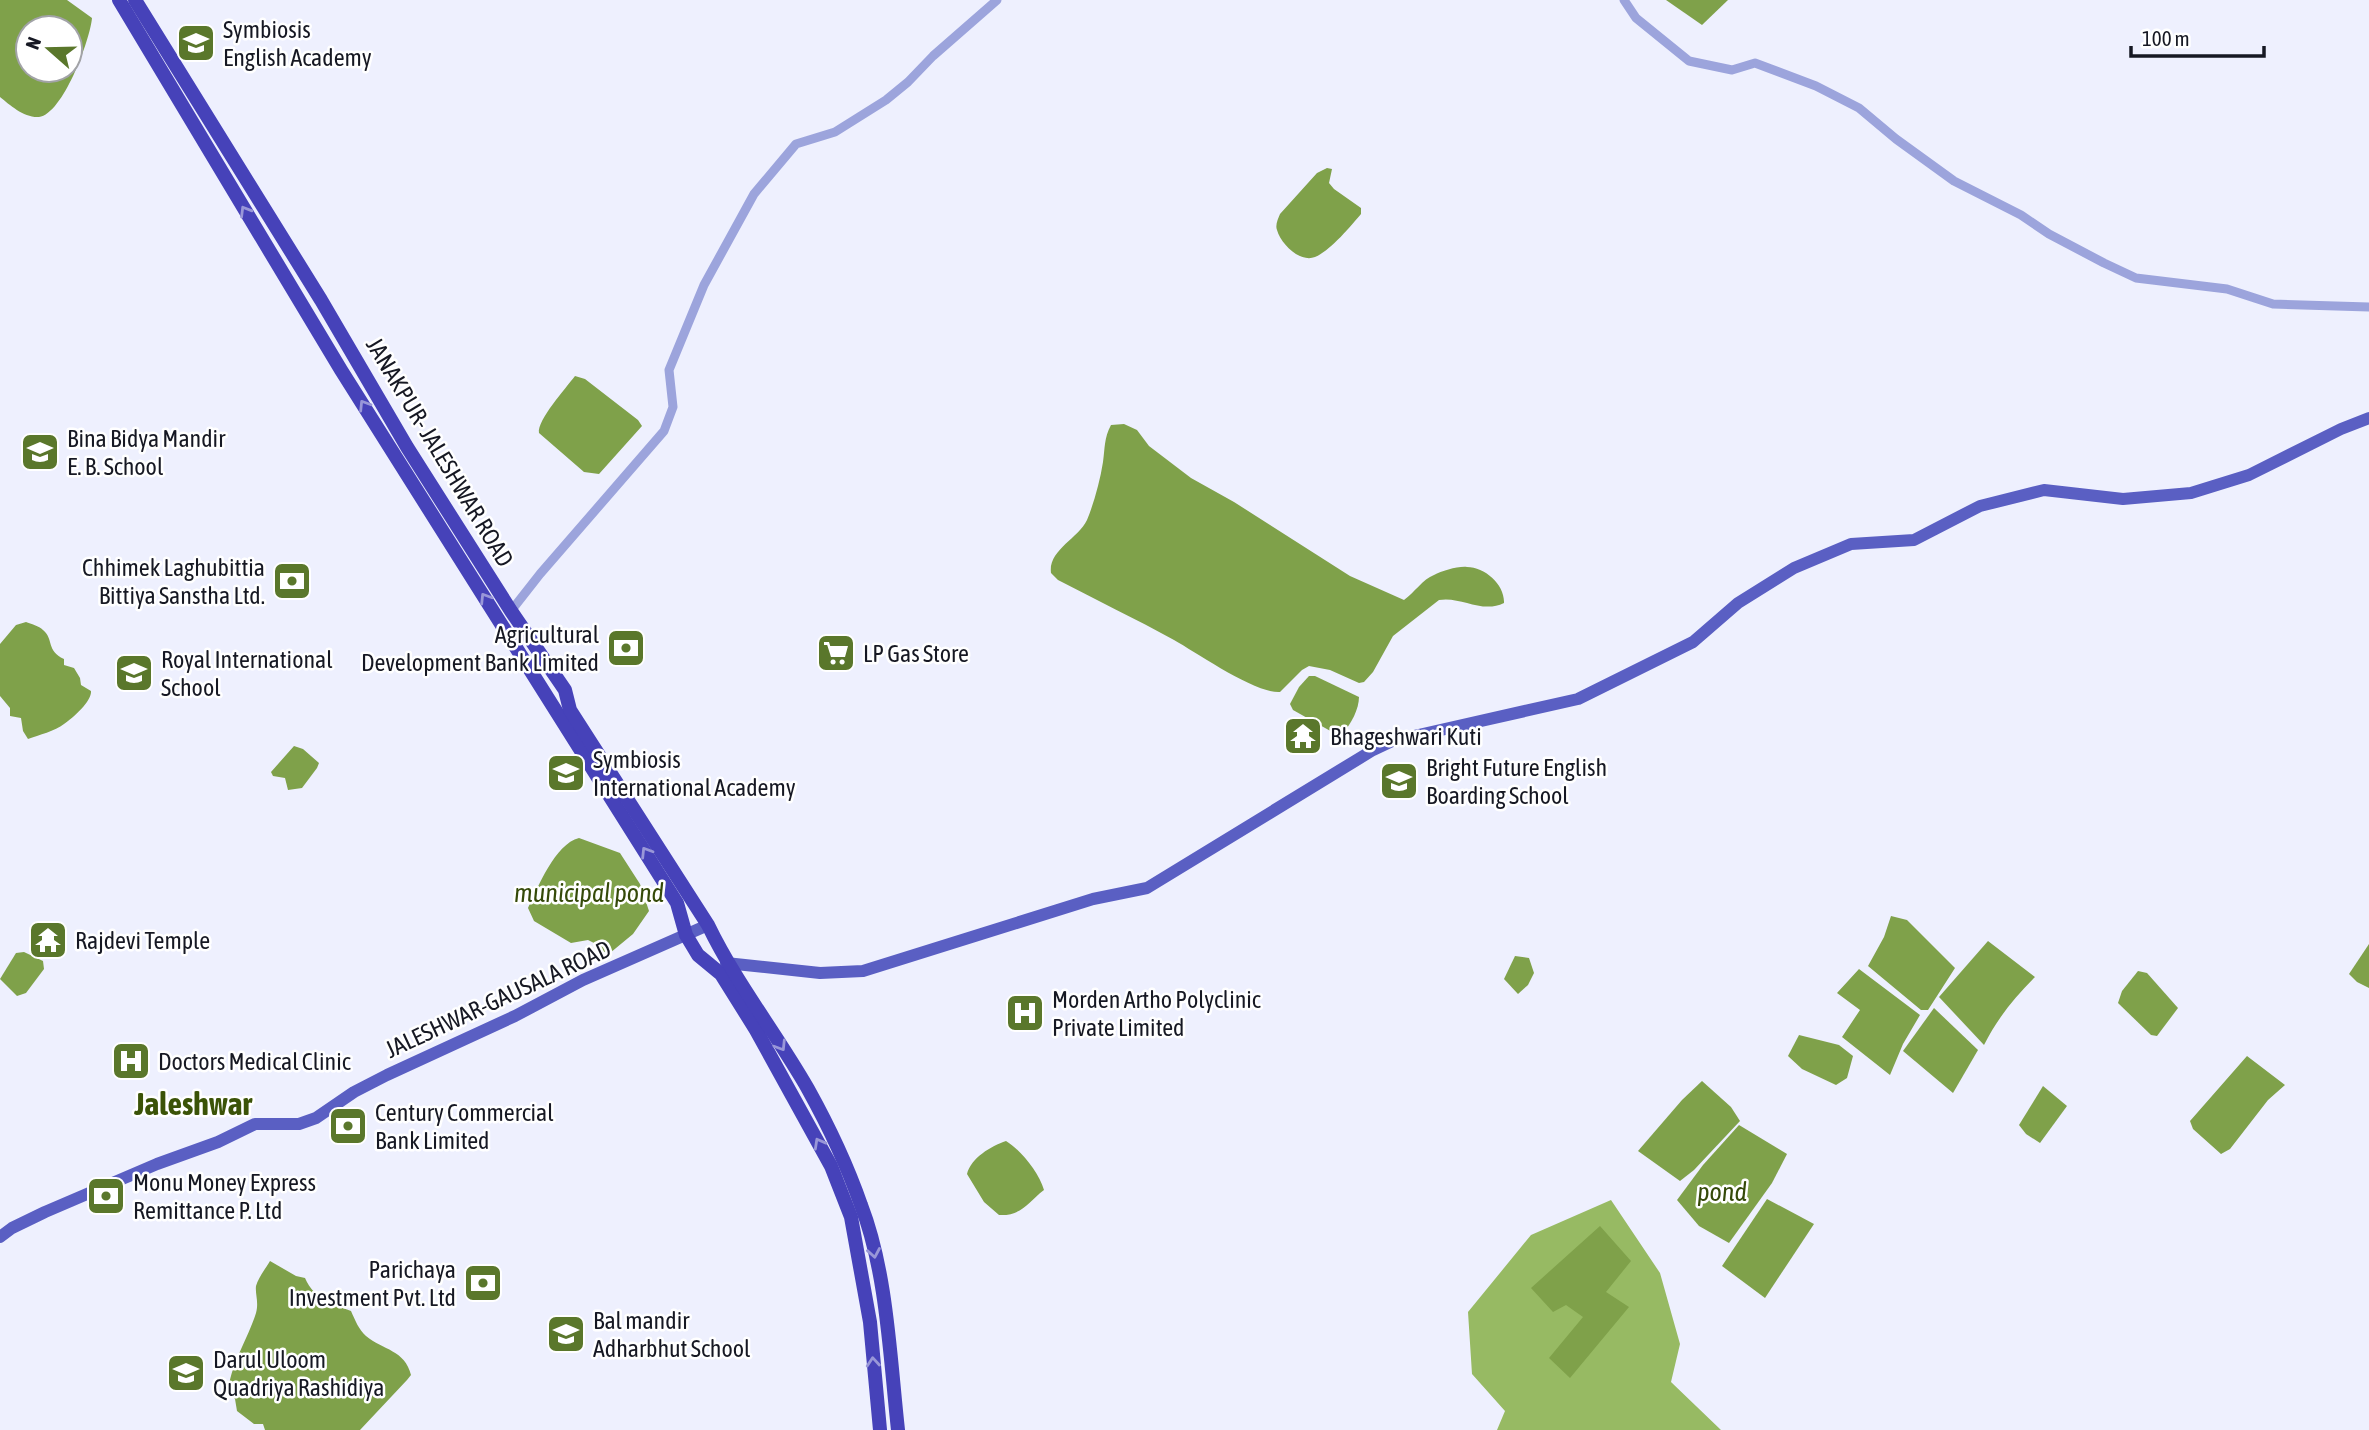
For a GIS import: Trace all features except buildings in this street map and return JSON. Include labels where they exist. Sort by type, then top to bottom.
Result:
[{"type":"highway","points":[[119,0],[341,370],[677,903],[686,935],[698,955],[721,974],[757,1030],[831,1166],[852,1217],[870,1322],[880,1430]]},
{"type":"highway","name":"JANAKPUR- JALESHWAR ROAD","points":[[135,0],[321,300],[407,447],[511,611],[565,690],[569,710],[708,925],[726,963],[808,1088],[838,1148],[862,1206],[873,1242],[884,1307],[898,1430]]},
{"type":"main road","points":[[726,963],[820,973],[863,971],[1082,902],[1147,888],[1382,745],[1578,699],[1693,642],[1738,603],[1794,568],[1851,544],[1914,540],[1980,506],[2044,490],[2123,499],[2191,493],[2249,475],[2369,418]]},
{"type":"main road","name":"JALESHWAR-GAUSALA ROAD","points":[[0,1237],[45,1212],[158,1164],[218,1142],[255,1124],[299,1124],[316,1118],[387,1074],[515,1016],[583,980],[708,925]]},
{"type":"street","points":[[511,611],[664,430],[673,407],[670,370],[704,285],[754,194],[796,144],[835,132],[886,100],[997,0]]},
{"type":"street","points":[[1624,0],[1636,18],[1689,61],[1732,70],[1755,63],[1816,86],[1859,108],[1954,181],[2021,215],[2049,234],[2123,273],[2136,278],[2227,289],[2273,304],[2369,307]]},
{"type":"shaded area","points":[[1611,1200],[1660,1273],[1680,1344],[1671,1382],[1721,1430],[1497,1430],[1505,1411],[1472,1374],[1468,1312],[1531,1235]]},
{"type":"water","points":[[0,0],[67,0],[92,18],[84,48],[84,14],[14,14],[14,84],[69,84],[48,113],[33,117],[0,97]]},
{"type":"water","points":[[1666,0],[1728,0],[1702,25]]},
{"type":"water","points":[[1327,168],[1332,169],[1329,183],[1361,208],[1361,214],[1327,250],[1315,257],[1303,257],[1292,251],[1283,241],[1277,230],[1277,222],[1280,214],[1317,173]]},
{"type":"water","points":[[575,376],[585,379],[642,426],[599,474],[584,472],[539,433],[547,412]]},
{"type":"water","points":[[1124,424],[1137,430],[1149,446],[1191,478],[1234,502],[1350,576],[1404,600],[1434,575],[1455,568],[1474,568],[1493,578],[1501,590],[1504,603],[1488,607],[1455,600],[1439,600],[1393,636],[1373,672],[1364,682],[1359,683],[1330,670],[1309,666],[1280,692],[1269,691],[1242,680],[1160,632],[1058,580],[1051,573],[1054,558],[1087,520],[1111,425]]},
{"type":"water","points":[[26,622],[39,627],[46,634],[52,649],[64,659],[64,665],[74,668],[81,685],[91,691],[85,704],[68,721],[56,729],[28,739],[23,731],[21,718],[10,716],[10,708],[0,696],[0,644],[16,625]]},
{"type":"water","points":[[1309,676],[1315,676],[1359,697],[1354,716],[1343,733],[1334,733],[1293,710],[1290,704]]},
{"type":"water","points":[[294,746],[303,749],[319,763],[302,788],[288,790],[285,778],[273,776],[271,772]]},
{"type":"water","name":"municipal pond","points":[[579,838],[620,853],[640,884],[649,911],[633,934],[610,953],[601,951],[596,944],[588,940],[571,943],[534,921],[528,908],[555,857],[570,842]]},
{"type":"water","points":[[1891,916],[1907,920],[1955,968],[1928,1010],[1921,1010],[1868,966],[1884,937]]},
{"type":"water","points":[[1988,941],[2035,977],[1994,1026],[1984,1045],[1939,997]]},
{"type":"water","points":[[2369,944],[2369,988],[2349,974]]},
{"type":"water","points":[[24,952],[43,961],[44,969],[26,993],[17,996],[0,979],[16,953]]},
{"type":"water","points":[[1515,956],[1529,958],[1534,973],[1528,985],[1518,994],[1504,979]]},
{"type":"water","points":[[1859,969],[1920,1015],[1903,1044],[1890,1075],[1842,1037],[1860,1010],[1837,993]]},
{"type":"water","points":[[2138,971],[2147,973],[2178,1008],[2157,1036],[2151,1035],[2118,1003],[2122,991]]},
{"type":"water","points":[[1934,1008],[1978,1050],[1953,1093],[1903,1051]]},
{"type":"water","points":[[1799,1035],[1839,1045],[1853,1056],[1847,1078],[1836,1085],[1802,1069],[1788,1056]]},
{"type":"water","points":[[2247,1056],[2285,1085],[2268,1100],[2230,1149],[2221,1154],[2193,1129],[2190,1121]]},
{"type":"water","name":"pond","points":[[1702,1081],[1731,1107],[1740,1121],[1694,1170],[1680,1181],[1638,1151]]},
{"type":"water","points":[[2043,1086],[2067,1106],[2040,1143],[2026,1134],[2019,1125]]},
{"type":"water","name":"pond","points":[[1739,1125],[1787,1154],[1772,1183],[1729,1243],[1699,1226],[1677,1200],[1703,1165]]},
{"type":"water","points":[[1006,1141],[1029,1162],[1044,1190],[1019,1211],[999,1215],[984,1202],[967,1174],[982,1153]]},
{"type":"water","points":[[1767,1199],[1814,1224],[1765,1298],[1722,1266]]},
{"type":"water","points":[[1600,1226],[1631,1261],[1606,1292],[1629,1307],[1570,1378],[1549,1358],[1583,1317],[1566,1305],[1553,1312],[1531,1288]]},
{"type":"water","points":[[270,1261],[296,1276],[305,1278],[313,1291],[324,1300],[351,1311],[364,1334],[399,1355],[408,1367],[411,1375],[360,1430],[265,1430],[263,1424],[254,1424],[237,1411],[235,1399],[228,1390],[230,1379],[256,1313],[257,1283]]},
{"type":"place","name":"Symbiosis English Academy","points":[[196,43]]},
{"type":"place","name":"Bina Bidya Mandir E. B. School","points":[[40,452]]},
{"type":"place","name":"Chhimek Laghubittia Bittiya Sanstha Ltd.","points":[[292,581]]},
{"type":"place","name":"Agricultural Development Bank Limited","points":[[626,648]]},
{"type":"place","name":"LP Gas Store","points":[[836,653]]},
{"type":"place","name":"Royal International School","points":[[134,673]]},
{"type":"place","name":"Bhageshwari Kuti","points":[[1303,736]]},
{"type":"place","name":"Symbiosis International Academy","points":[[566,773]]},
{"type":"place","name":"Bright Future English Boarding School","points":[[1399,781]]},
{"type":"place","name":"Rajdevi Temple","points":[[48,940]]},
{"type":"place","name":"Morden Artho Polyclinic Private Limited","points":[[1025,1013]]},
{"type":"place","name":"Doctors Medical Clinic","points":[[131,1061]]},
{"type":"place","name":"Century Commercial Bank Limited","points":[[348,1126]]},
{"type":"place","name":"Monu Money Express Remittance P. Ltd","points":[[106,1196]]},
{"type":"place","name":"Parichaya Investment Pvt. Ltd","points":[[483,1283]]},
{"type":"place","name":"Bal mandir Adharbhut School","points":[[566,1334]]},
{"type":"place","name":"Darul Uloom Quadriya Rashidiya","points":[[186,1373]]},
{"type":"district","name":"Jaleshwar","points":[[193,1103]]}]
